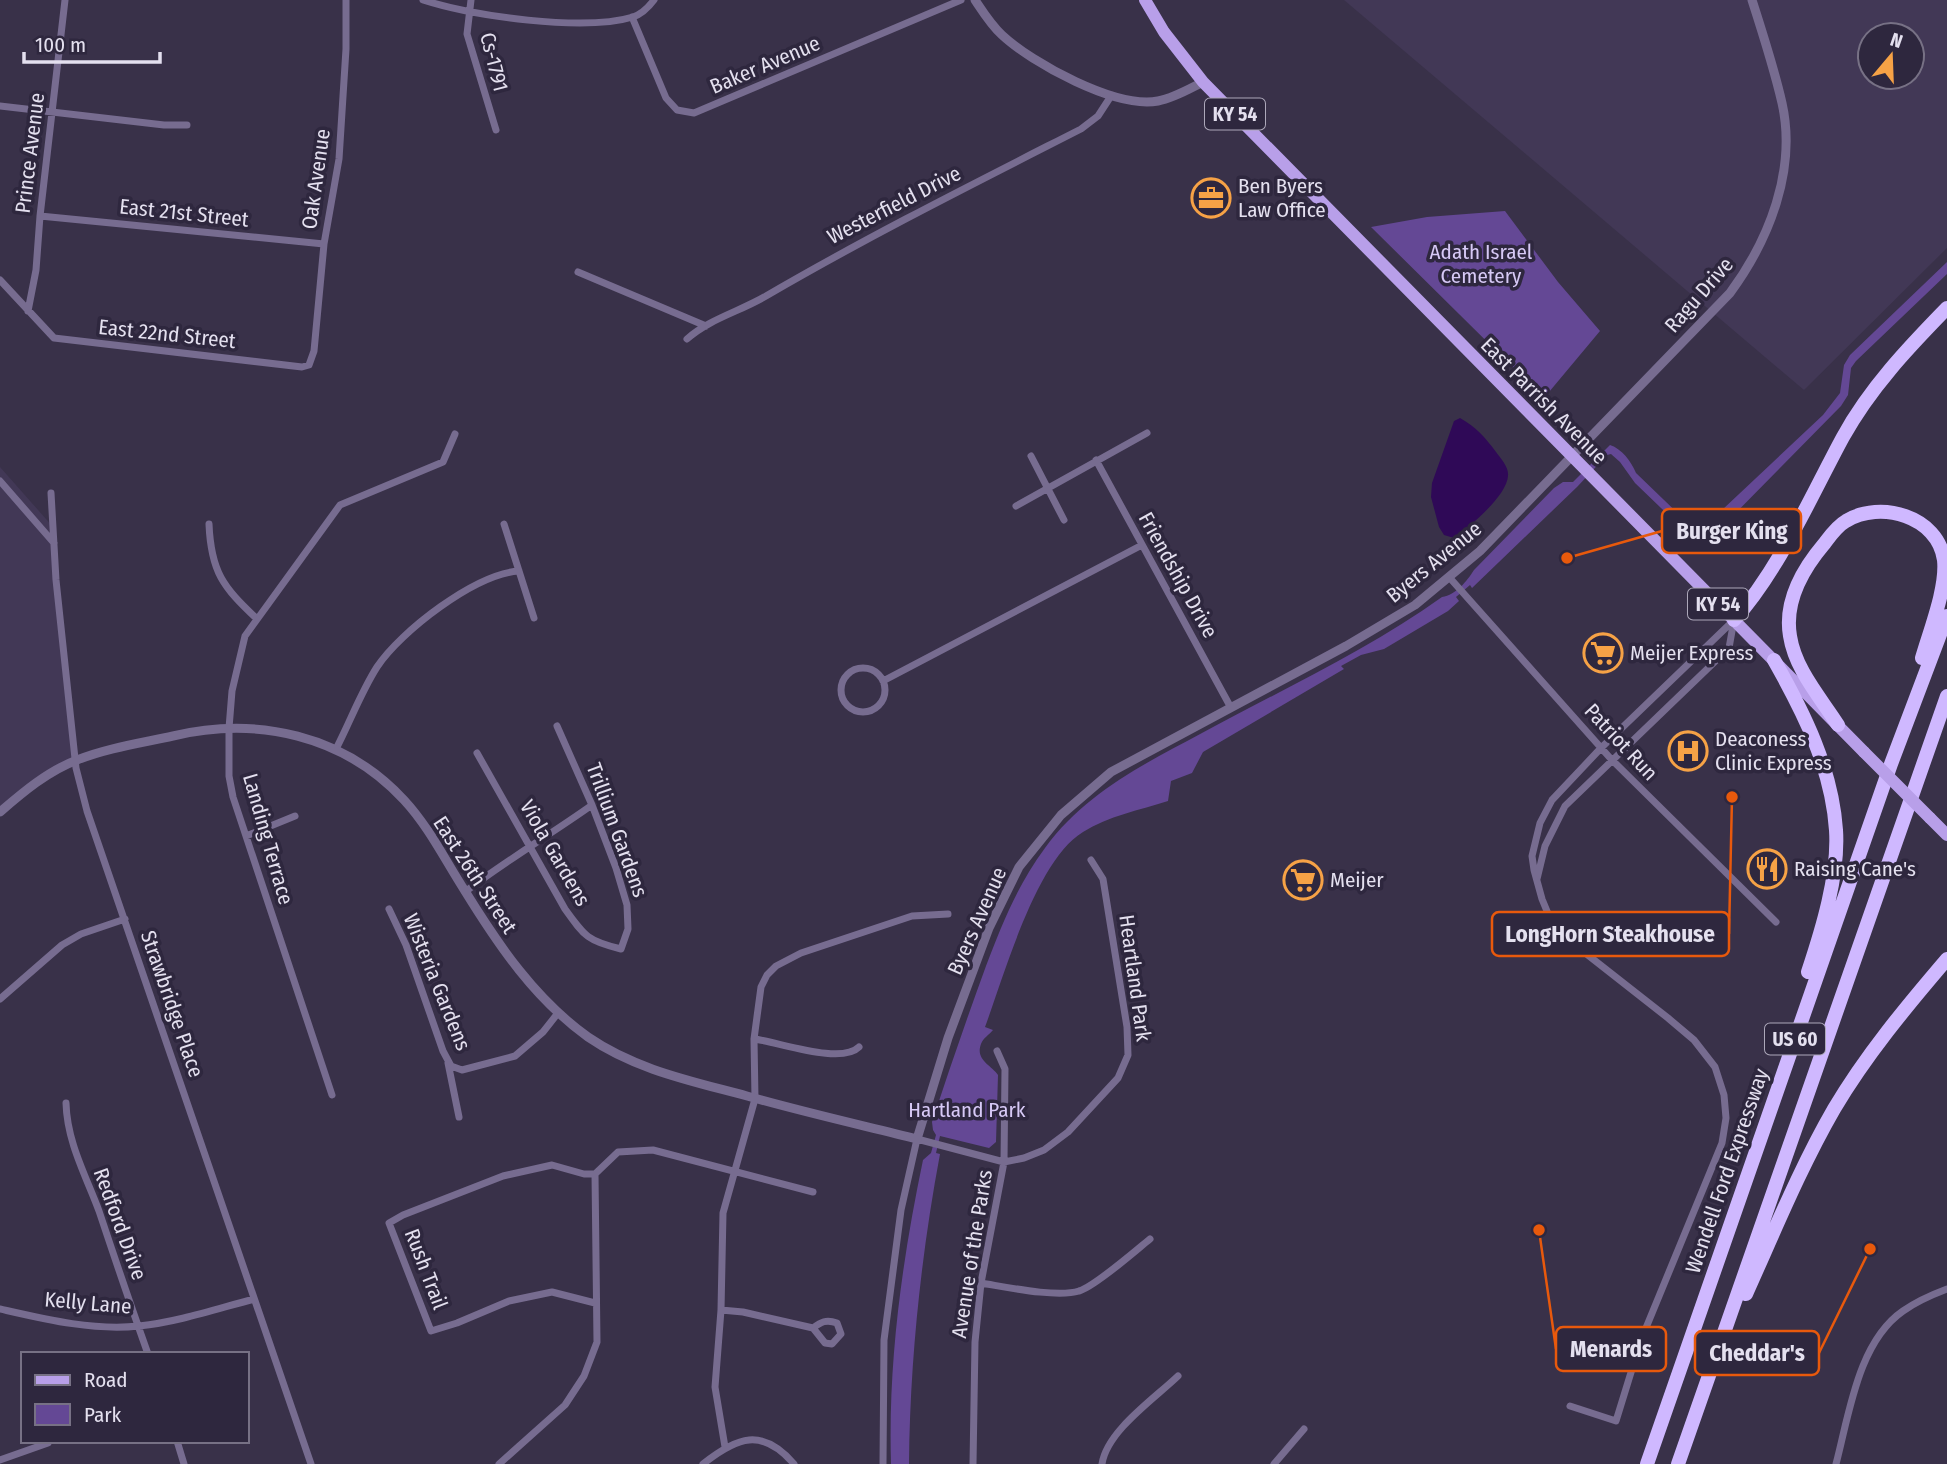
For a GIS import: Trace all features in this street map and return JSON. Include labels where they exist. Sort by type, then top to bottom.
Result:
[{"type":"highway","points":[[1734,620],[1747,606],[1812,499],[1844,435],[1875,386],[1947,308]]},
{"type":"highway","points":[[1838,725],[1801,668],[1794,652],[1789,635],[1789,615],[1795,590],[1814,555],[1846,520],[1863,513],[1881,511],[1911,517],[1925,527],[1941,547],[1945,577],[1891,764]]},
{"type":"highway","name":"Wendell Ford Expressway","points":[[1647,1464],[1891,764],[1947,616]]},
{"type":"highway","points":[[1772,1105],[1827,903],[1835,865],[1837,831],[1825,770],[1817,746],[1774,660]]},
{"type":"highway","name":"US 60","points":[[1678,1464],[1947,696]]},
{"type":"highway","points":[[1700,1401],[1789,1197],[1833,1111],[1868,1058],[1947,959]]},
{"type":"main road","name":"East Parrish Avenue","points":[[1145,0],[1164,32],[1203,82],[1947,835]]},
{"type":"street","name":"Prince Avenue","points":[[28,311],[36,270],[65,0]]},
{"type":"street","name":"Oak Avenue","points":[[312,361],[324,244],[339,159],[346,49],[346,0]]},
{"type":"street","points":[[423,0],[468,12],[557,22],[598,22],[632,17],[643,12],[654,0]]},
{"type":"street","name":"Cs-1791","points":[[471,0],[467,34],[496,130]]},
{"type":"street","name":"Baker Avenue","points":[[632,17],[666,98],[677,110],[694,113],[961,0]]},
{"type":"street","points":[[975,0],[992,24],[1025,54],[1111,96],[1136,102],[1158,101],[1203,82]]},
{"type":"street","name":"Ragu Drive","points":[[1572,456],[1730,293],[1765,235],[1779,191],[1785,125],[1771,60],[1752,0]]},
{"type":"street","name":"Westerfield Drive","points":[[687,339],[846,249],[1080,129],[1098,116],[1111,96]]},
{"type":"street","points":[[0,106],[164,125],[187,125]]},
{"type":"street","name":"East 21st Street","points":[[40,216],[324,244]]},
{"type":"street","points":[[579,272],[706,326]]},
{"type":"street","name":"East 22nd Street","points":[[0,280],[54,338],[302,367],[312,361]]},
{"type":"street","points":[[1016,506],[1147,433]]},
{"type":"street","name":"Landing Terrace","points":[[332,1095],[246,836],[229,776],[229,728],[233,691],[245,636],[340,505],[443,461],[454,434]]},
{"type":"street","points":[[1031,456],[1064,520]]},
{"type":"street","name":"Byers Avenue","points":[[883,1464],[884,1340],[887,1305],[901,1210],[918,1139],[948,1038],[989,929],[1008,886],[1032,849],[1060,815],[1111,772],[1346,646],[1415,605],[1480,551],[1572,456]]},
{"type":"street","name":"Friendship Drive","points":[[1096,460],[1230,706]]},
{"type":"street","points":[[0,481],[55,543]]},
{"type":"street","name":"Strawbridge Place","points":[[51,494],[56,580],[76,760],[87,811],[311,1464]]},
{"type":"street","points":[[209,524],[210,552],[220,578],[235,598],[257,619]]},
{"type":"street","points":[[503,524],[534,618]]},
{"type":"street","points":[[884,681],[1142,545]]},
{"type":"street","points":[[336,749],[366,685],[379,663],[398,642],[456,596],[507,572],[519,571]]},
{"type":"street","name":"Patriot Run","points":[[1449,577],[1611,759],[1776,922]]},
{"type":"street","points":[[1570,1406],[1616,1421],[1641,1340],[1722,1143],[1726,1118],[1724,1095],[1715,1067],[1703,1052],[1668,1018],[1559,930],[1549,916],[1532,856],[1540,823],[1562,788],[1734,620]]},
{"type":"street","points":[[1537,879],[1545,846],[1564,806],[1729,648],[1734,620]]},
{"type":"street","points":[[867,668],[879,674],[884,681],[885,695],[882,702],[871,711],[850,708],[842,696],[843,681],[852,670],[867,668]]},
{"type":"street","name":"Trillium Gardens","points":[[557,726],[592,805],[627,905],[628,929],[621,949]]},
{"type":"street","name":"East 26th Street","points":[[0,812],[39,780],[76,760],[182,734],[229,728],[282,732],[314,740],[336,749],[372,772],[405,802],[432,837],[510,960],[558,1013],[607,1049],[647,1068],[755,1099],[918,1139]]},
{"type":"street","name":"Viola Gardens","points":[[477,753],[579,929],[596,943],[621,949]]},
{"type":"street","points":[[465,892],[592,805]]},
{"type":"street","points":[[246,836],[295,816]]},
{"type":"street","name":"Heartland Park","points":[[1004,1162],[1031,1156],[1060,1138],[1110,1088],[1125,1067],[1128,1055],[1127,1027],[1103,878],[1091,860]]},
{"type":"street","name":"Wisteria Gardens","points":[[389,909],[406,945],[448,1062],[456,1069],[462,1070],[515,1056],[543,1032],[558,1013]]},
{"type":"street","points":[[725,1447],[715,1387],[721,1310],[723,1213],[755,1099],[754,1039],[761,987],[767,975],[781,963],[801,953],[912,916],[948,914]]},
{"type":"street","points":[[0,999],[62,945],[81,934],[125,919]]},
{"type":"street","points":[[754,1039],[836,1055],[854,1052],[859,1047]]},
{"type":"street","name":"Avenue of the Parks","points":[[972,1464],[975,1342],[981,1283],[1004,1162],[1005,1069],[997,1051]]},
{"type":"street","points":[[448,1062],[459,1117]]},
{"type":"street","name":"Redford Drive","points":[[66,1104],[69,1128],[85,1181],[97,1207],[147,1352]]},
{"type":"street","points":[[918,1139],[1004,1162]]},
{"type":"street","points":[[499,1464],[565,1405],[584,1376],[597,1342],[596,1174],[618,1152],[653,1150],[813,1192]]},
{"type":"street","name":"Rush Trail","points":[[595,1303],[552,1292],[509,1301],[457,1324],[431,1331],[389,1223],[403,1214],[503,1176],[552,1165],[584,1174],[596,1174]]},
{"type":"street","points":[[981,1283],[1027,1291],[1082,1291],[1150,1239]]},
{"type":"street","points":[[1836,1464],[1863,1363],[1881,1334],[1900,1312],[1924,1297],[1947,1289]]},
{"type":"street","name":"Kelly Lane","points":[[0,1309],[107,1327],[138,1326],[179,1319],[254,1299]]},
{"type":"street","points":[[721,1310],[743,1312],[813,1328]]},
{"type":"street","points":[[1102,1464],[1105,1448],[1118,1432],[1178,1376]]},
{"type":"street","points":[[1275,1464],[1304,1429]]},
{"type":"street","points":[[703,1464],[725,1447],[757,1438],[782,1450],[794,1464]]},
{"type":"street","points":[[0,1460],[48,1443]]},
{"type":"street","points":[[178,1443],[184,1464]]},
{"type":"shaded area","points":[[1344,0],[1947,0],[1947,248],[1804,390]]},
{"type":"shaded area","points":[[1460,418],[1488,442],[1504,463],[1508,476],[1494,502],[1454,538],[1444,535],[1439,527],[1431,497],[1432,483],[1454,421]]},
{"type":"shaded area","points":[[0,467],[54,528],[76,760],[0,812]]},
{"type":"green space","name":"Adath Israel Cemetery","points":[[1505,211],[1558,282],[1600,331],[1544,398],[1371,227],[1427,217]]},
{"type":"green space","name":"Hartland Park","points":[[1947,262],[1947,274],[1856,361],[1851,368],[1848,395],[1841,406],[1716,533],[1703,536],[1687,533],[1635,483],[1620,462],[1611,454],[1607,455],[1472,588],[1470,585],[1456,597],[1459,601],[1448,611],[1384,649],[1361,655],[1341,666],[1344,669],[1203,752],[1192,773],[1171,781],[1168,801],[1103,822],[1083,832],[1066,846],[1036,893],[1012,950],[985,1027],[993,1030],[982,1042],[980,1054],[998,1075],[996,1142],[989,1148],[940,1136],[936,1153],[940,1154],[918,1308],[909,1464],[891,1464],[892,1387],[898,1311],[923,1160],[931,1153],[936,1135],[932,1122],[1005,920],[1027,876],[1061,829],[1097,796],[1137,769],[1355,652],[1456,590],[1554,488],[1563,482],[1573,482],[1610,445],[1622,452],[1636,473],[1691,526],[1705,526],[1823,415],[1840,393],[1844,365],[1850,355]]},
{"type":"place","name":"Ben Byers Law Office","points":[[1211,198]]},
{"type":"place","name":"Burger King","points":[[1567,558]]},
{"type":"place","name":"Meijer Express","points":[[1603,653]]},
{"type":"place","name":"Deaconess Clinic Express","points":[[1688,751]]},
{"type":"place","name":"LongHorn Steakhouse","points":[[1732,797]]},
{"type":"place","name":"Raising Cane's","points":[[1767,869]]},
{"type":"place","name":"Meijer","points":[[1303,880]]},
{"type":"place","name":"Menards","points":[[1539,1230]]},
{"type":"place","name":"Cheddar's","points":[[1870,1249]]}]
